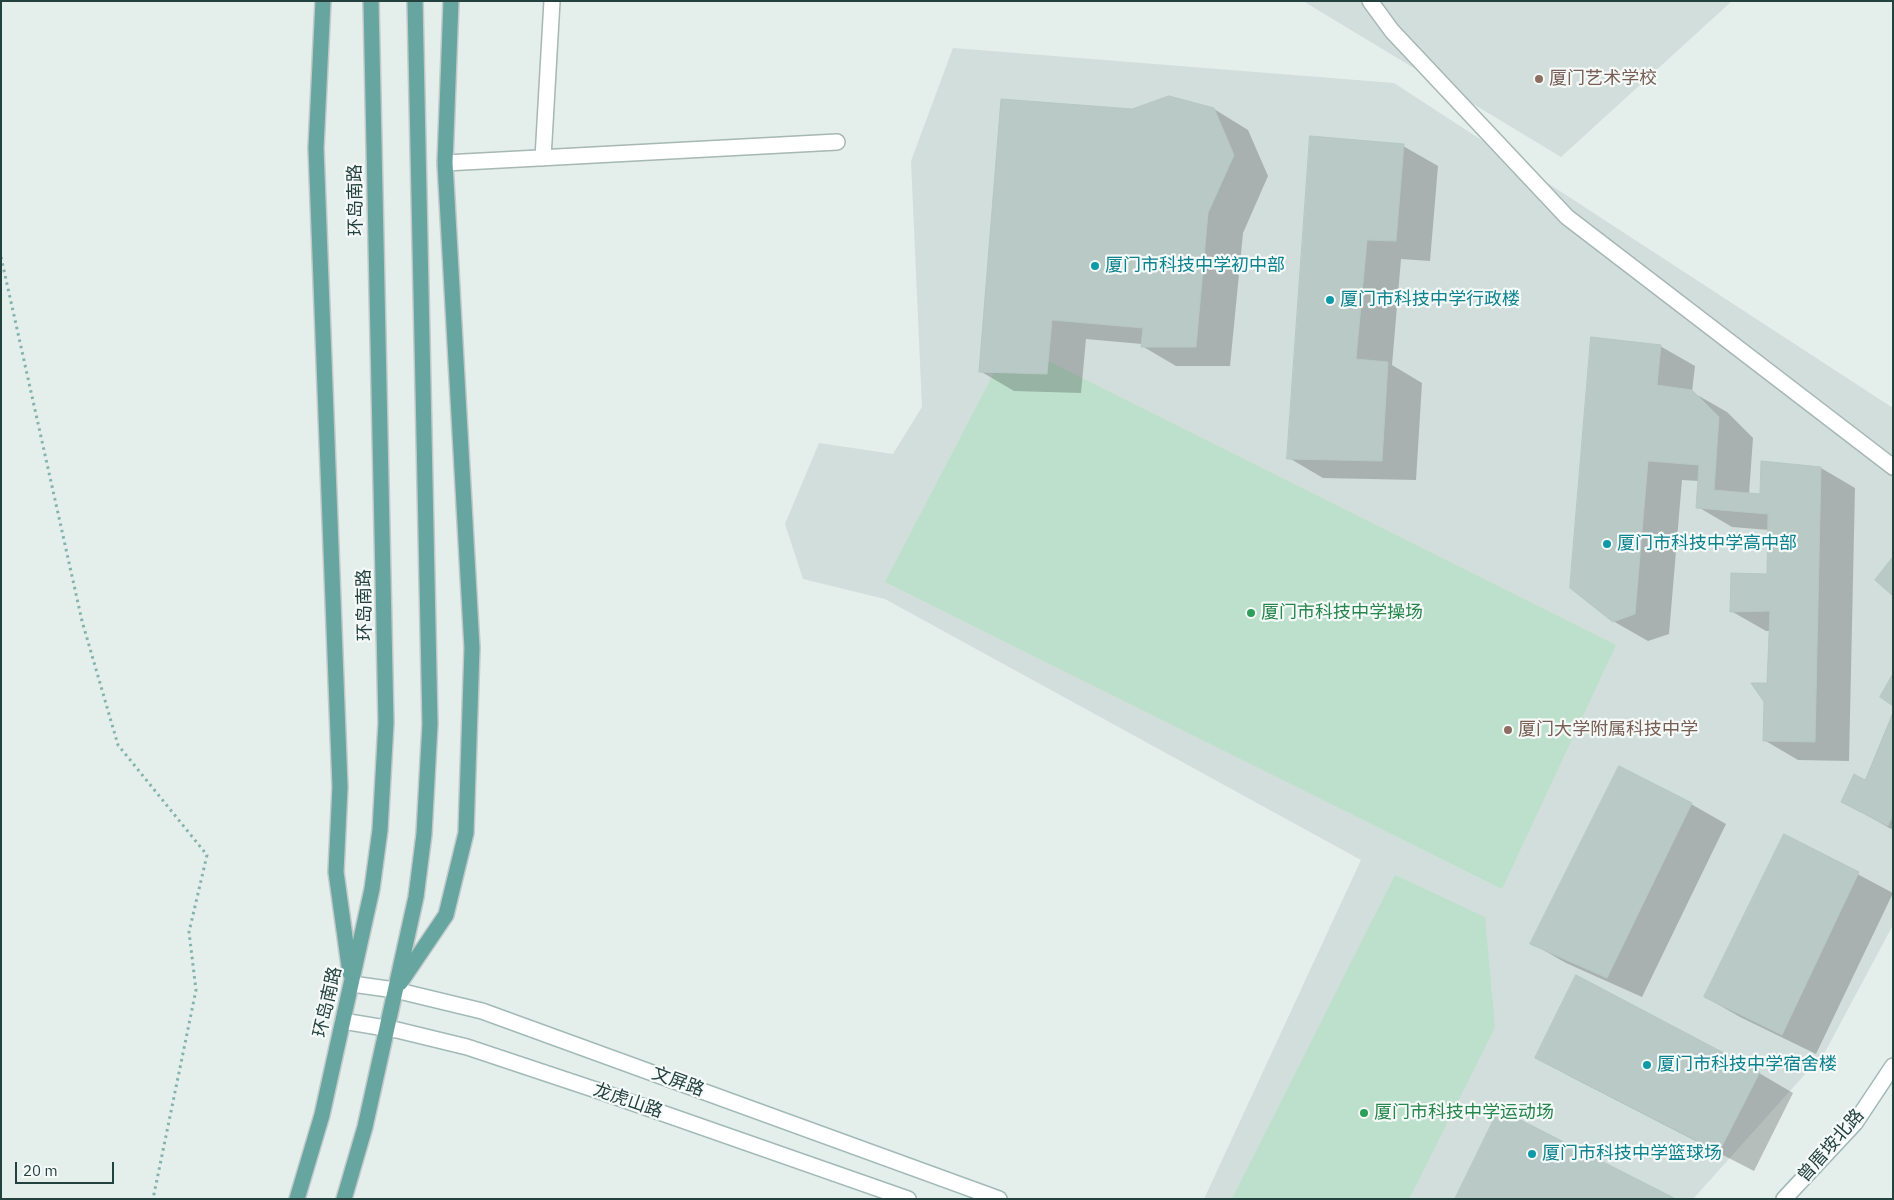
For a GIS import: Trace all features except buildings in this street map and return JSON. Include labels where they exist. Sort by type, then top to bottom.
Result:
[{"type":"main road","points":[[322,1],[316,148],[340,787],[336,872],[352,984]]},
{"type":"main road","name":"环岛南路","points":[[297,1199],[322,1115],[372,889],[378,847],[386,723],[371,1]]},
{"type":"main road","points":[[344,1199],[365,1127],[416,897],[424,834],[430,724],[415,1]]},
{"type":"main road","points":[[395,990],[446,915],[466,833],[472,648],[446,163],[451,1]]},
{"type":"main road","points":[[543,158],[552,1]]},
{"type":"main road","points":[[1370,1],[1392,31],[1567,217],[1893,467]]},
{"type":"main road","points":[[446,163],[837,142]]},
{"type":"main road","name":"文屏路","points":[[352,984],[395,990],[482,1011],[998,1199]]},
{"type":"main road","name":"龙虎山路","points":[[343,1021],[387,1028],[467,1047],[908,1199]]},
{"type":"main road","name":"曾厝垵北路","points":[[1784,1199],[1856,1123],[1893,1066]]},
{"type":"path","points":[[1,257],[82,621],[118,745],[207,855],[189,932],[196,990],[152,1199]]},
{"type":"shaded area","name":"厦门艺术学校","points":[[1303,1],[1732,1],[1561,157]]},
{"type":"shaded area","name":"厦门大学附属科技中学","points":[[953,48],[1394,83],[1893,408],[1893,925],[1825,1052],[1693,1199],[1204,1199],[1361,860],[885,599],[803,579],[785,524],[819,443],[893,454],[922,407],[911,161]]},
{"type":"green space","name":"厦门市科技中学操场","points":[[1010,342],[1616,645],[1502,889],[885,582]]},
{"type":"green space","name":"厦门市科技中学运动场","points":[[1395,875],[1485,917],[1495,1027],[1409,1199],[1232,1199]]},
{"type":"place","name":"厦门艺术学校","points":[[1539,79]]},
{"type":"place","name":"厦门市科技中学初中部","points":[[1095,266]]},
{"type":"place","name":"厦门市科技中学行政楼","points":[[1330,300]]},
{"type":"place","name":"厦门市科技中学高中部","points":[[1607,544]]},
{"type":"place","name":"厦门市科技中学操场","points":[[1251,613]]},
{"type":"place","name":"厦门大学附属科技中学","points":[[1508,730]]},
{"type":"place","name":"厦门市科技中学宿舍楼","points":[[1647,1065]]},
{"type":"place","name":"厦门市科技中学运动场","points":[[1364,1113]]},
{"type":"place","name":"厦门市科技中学篮球场","points":[[1532,1154]]}]
